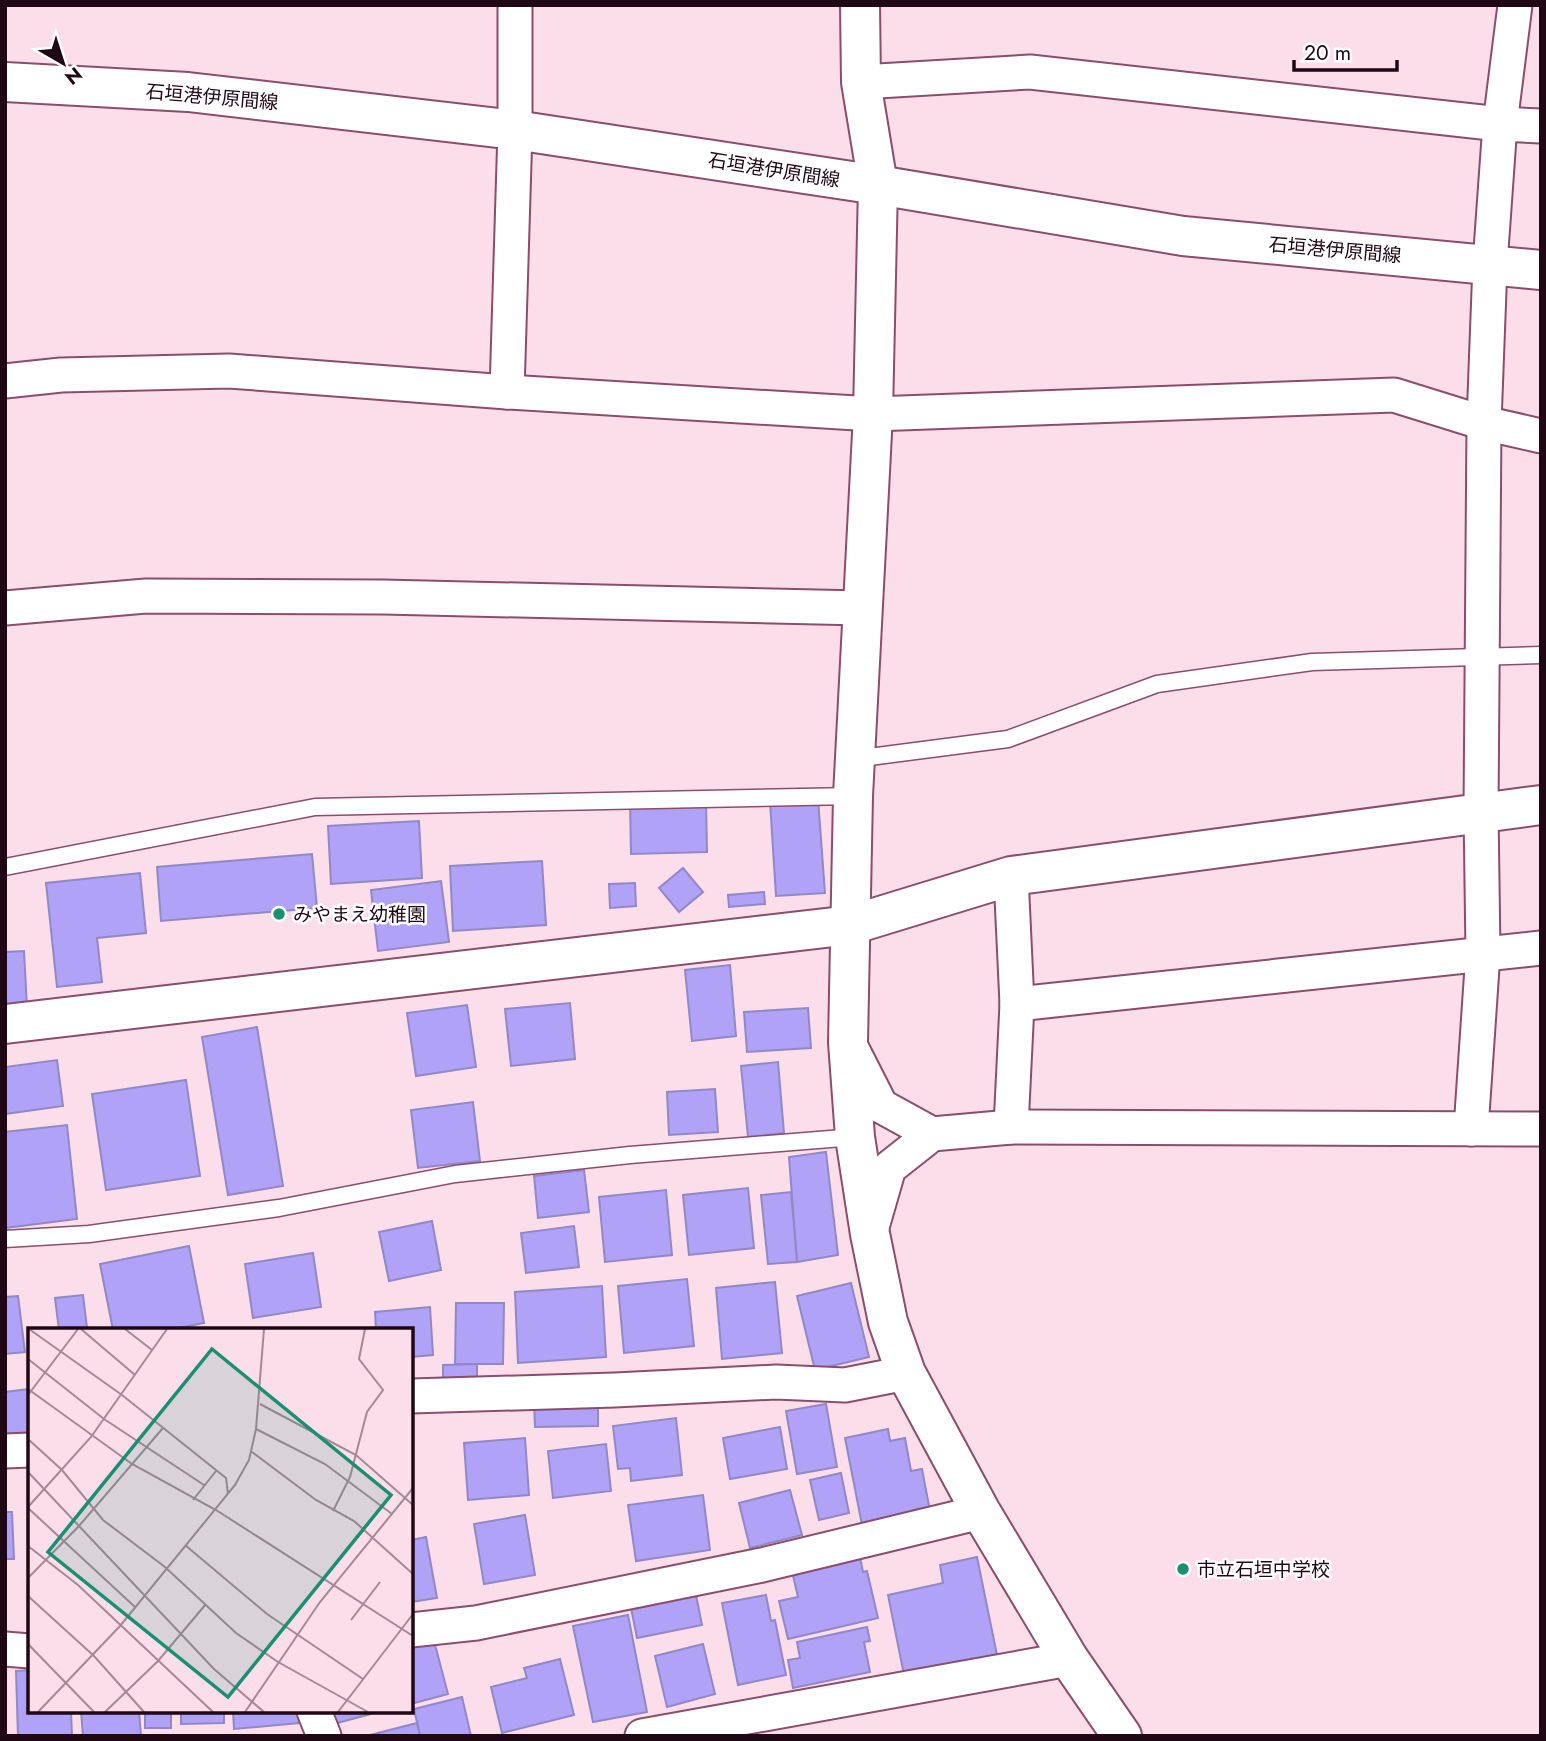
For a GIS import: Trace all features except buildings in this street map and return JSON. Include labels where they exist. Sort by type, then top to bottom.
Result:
[{"type":"street","points":[[507,392],[515,130],[515,5]]},
{"type":"street","points":[[860,5],[862,82],[878,185],[873,414],[854,777],[848,1042],[855,1137],[870,1234],[888,1322],[906,1373],[981,1512],[1069,1659],[1122,1736]]},
{"type":"street","points":[[1471,1129],[1483,953],[1481,811],[1484,423],[1490,264],[1500,124],[1515,5]]},
{"type":"street","points":[[862,82],[1030,72],[1500,124],[1541,126]]},
{"type":"street","name":"石垣港伊原間線","points":[[5,82],[188,92],[515,130],[878,185],[1183,236],[1541,270]]},
{"type":"street","points":[[5,381],[61,375],[229,371],[507,392],[873,414],[1394,395],[1484,423],[1541,436]]},
{"type":"street","points":[[5,608],[146,596],[383,597],[862,608]]},
{"type":"street","points":[[5,1024],[851,925],[1011,876],[1541,805]]},
{"type":"street","points":[[1011,876],[1017,1004],[1011,1127]]},
{"type":"street","points":[[1017,1004],[1541,948]]},
{"type":"street","points":[[848,1042],[881,1106],[932,1134]]},
{"type":"street","points":[[870,1234],[889,1168],[932,1134],[1011,1127],[1541,1129]]},
{"type":"street","points":[[413,1396],[776,1382],[845,1385],[906,1373]]},
{"type":"street","points":[[5,1451],[28,1450]]},
{"type":"street","points":[[413,1630],[475,1623],[762,1565],[981,1512]]},
{"type":"street","points":[[5,1649],[28,1651]]},
{"type":"street","points":[[642,1736],[1069,1659]]},
{"type":"street","points":[[315,1713],[324,1736]]},
{"type":"lane","points":[[5,867],[315,807],[854,777],[1008,738],[1157,684],[1312,662],[1541,655]]},
{"type":"lane","points":[[5,1239],[89,1234],[279,1208],[455,1174],[630,1155],[855,1137]]},
{"type":"place","name":"みやまえ幼稚園","points":[[279,914]]},
{"type":"place","name":"市立石垣中学校","points":[[1183,1569]]}]
